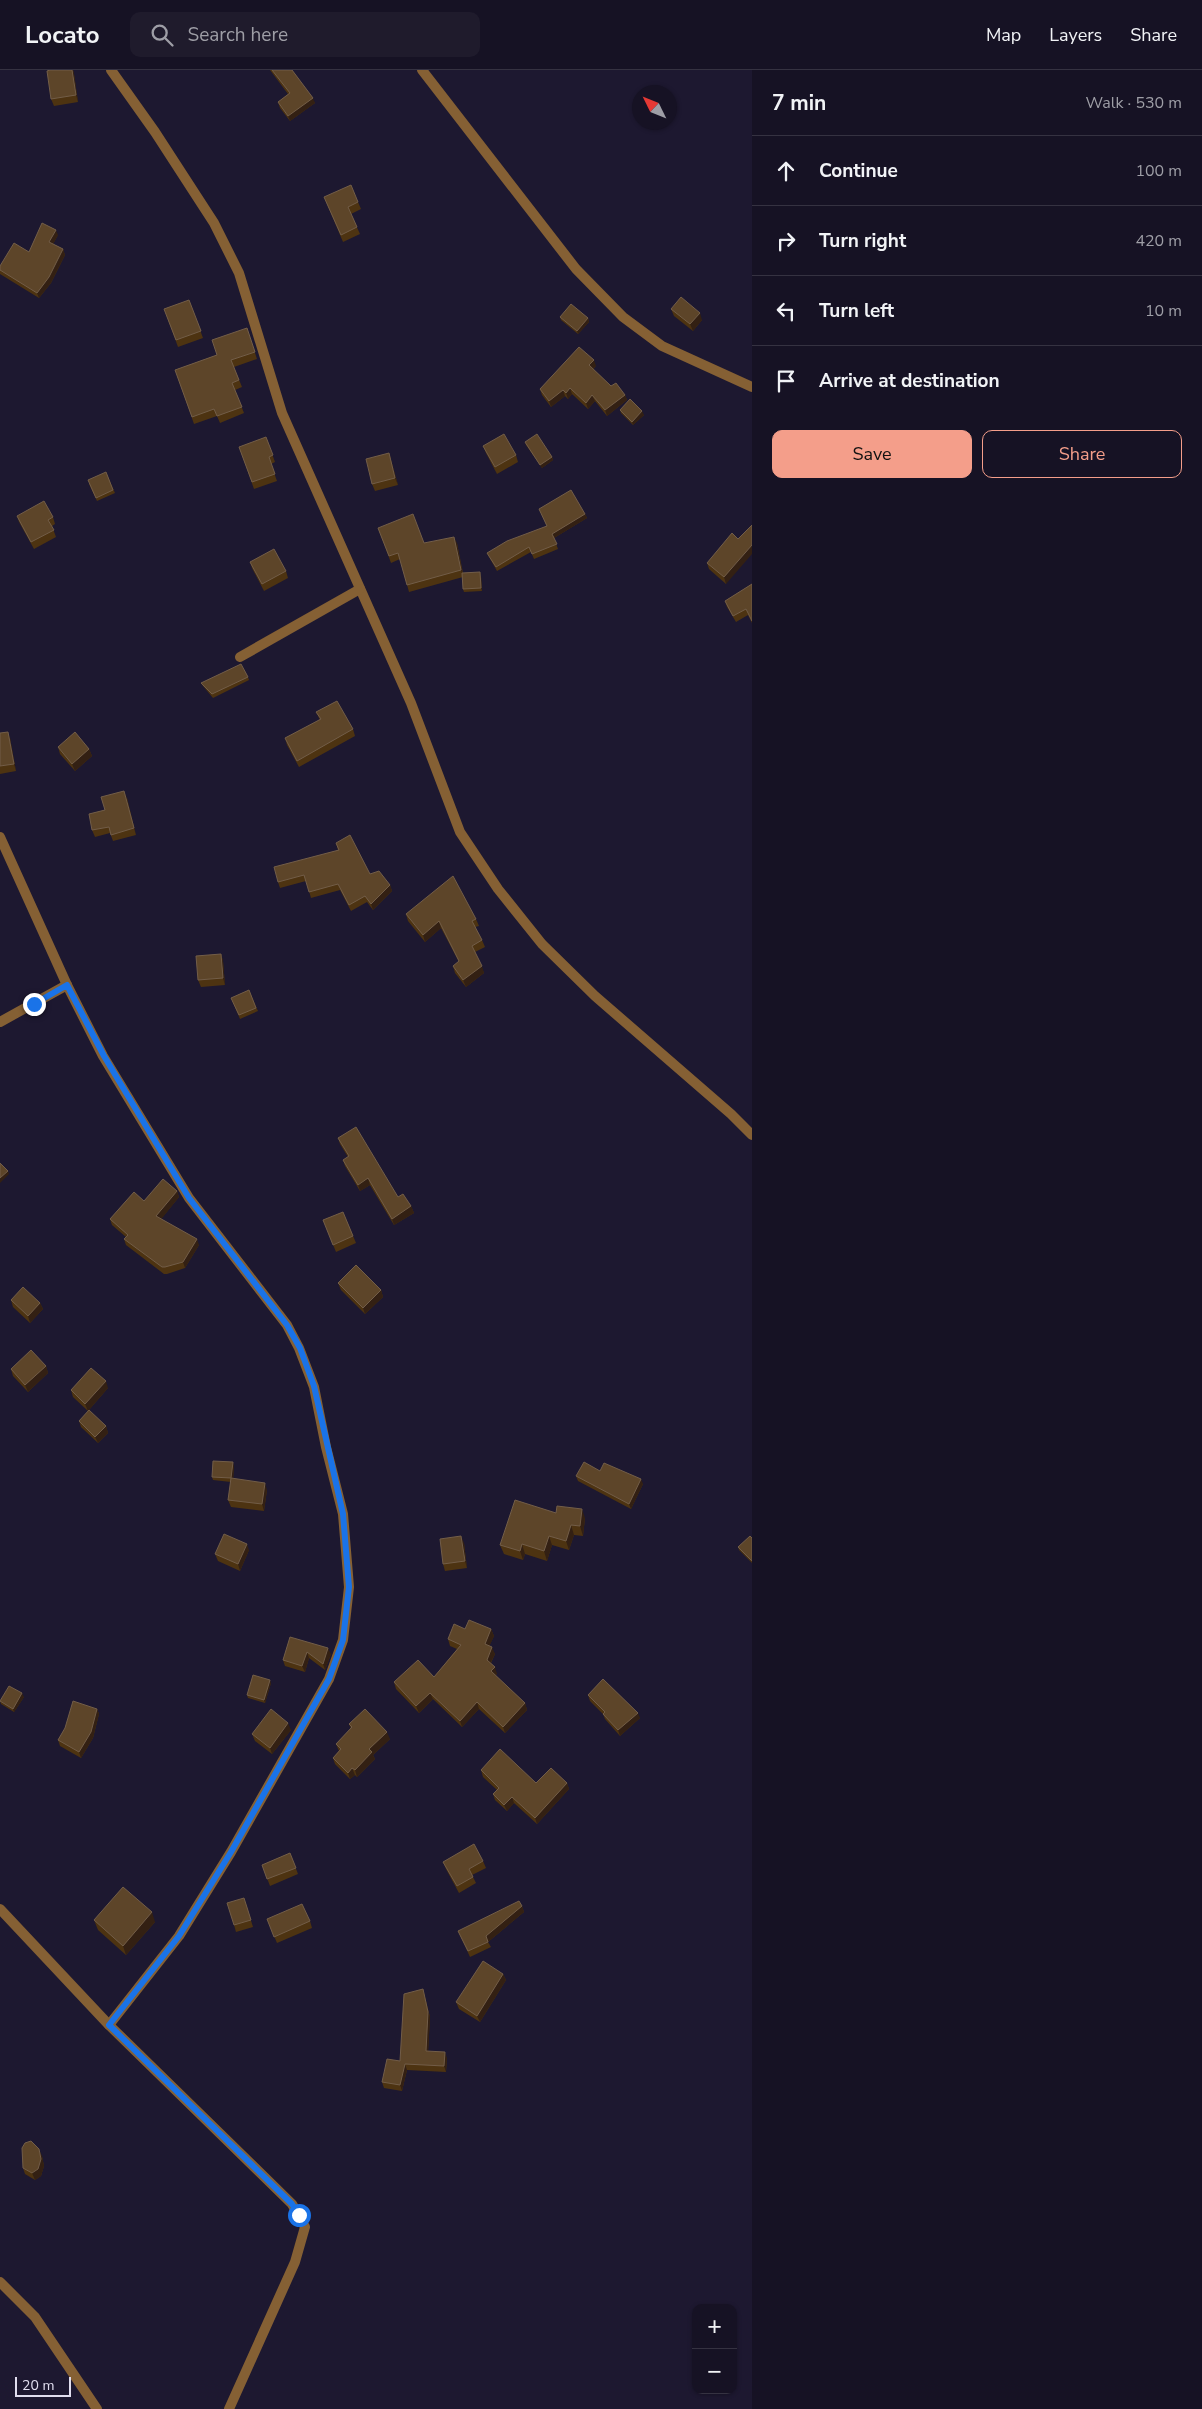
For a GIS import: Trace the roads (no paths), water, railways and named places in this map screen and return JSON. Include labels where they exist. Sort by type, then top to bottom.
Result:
[{"type":"street","points":[[111,70],[155,132],[214,223],[239,273],[282,413],[411,703],[460,832],[498,889],[542,944],[595,996],[731,1114],[752,1135]]},
{"type":"street","points":[[422,70],[576,269],[623,317],[662,346],[752,387]]},
{"type":"street","points":[[240,656],[360,590]]},
{"type":"street","points":[[0,837],[67,985],[104,1056],[189,1198],[287,1325],[300,1348],[314,1386],[343,1514],[349,1587],[343,1640],[325,1687],[231,1852],[179,1936],[109,2025]]},
{"type":"street","points":[[0,1022],[67,985]]},
{"type":"street","points":[[0,1909],[109,2025],[292,2204],[305,2227],[295,2262],[229,2409]]},
{"type":"street","points":[[0,2282],[35,2317],[97,2409]]}]
